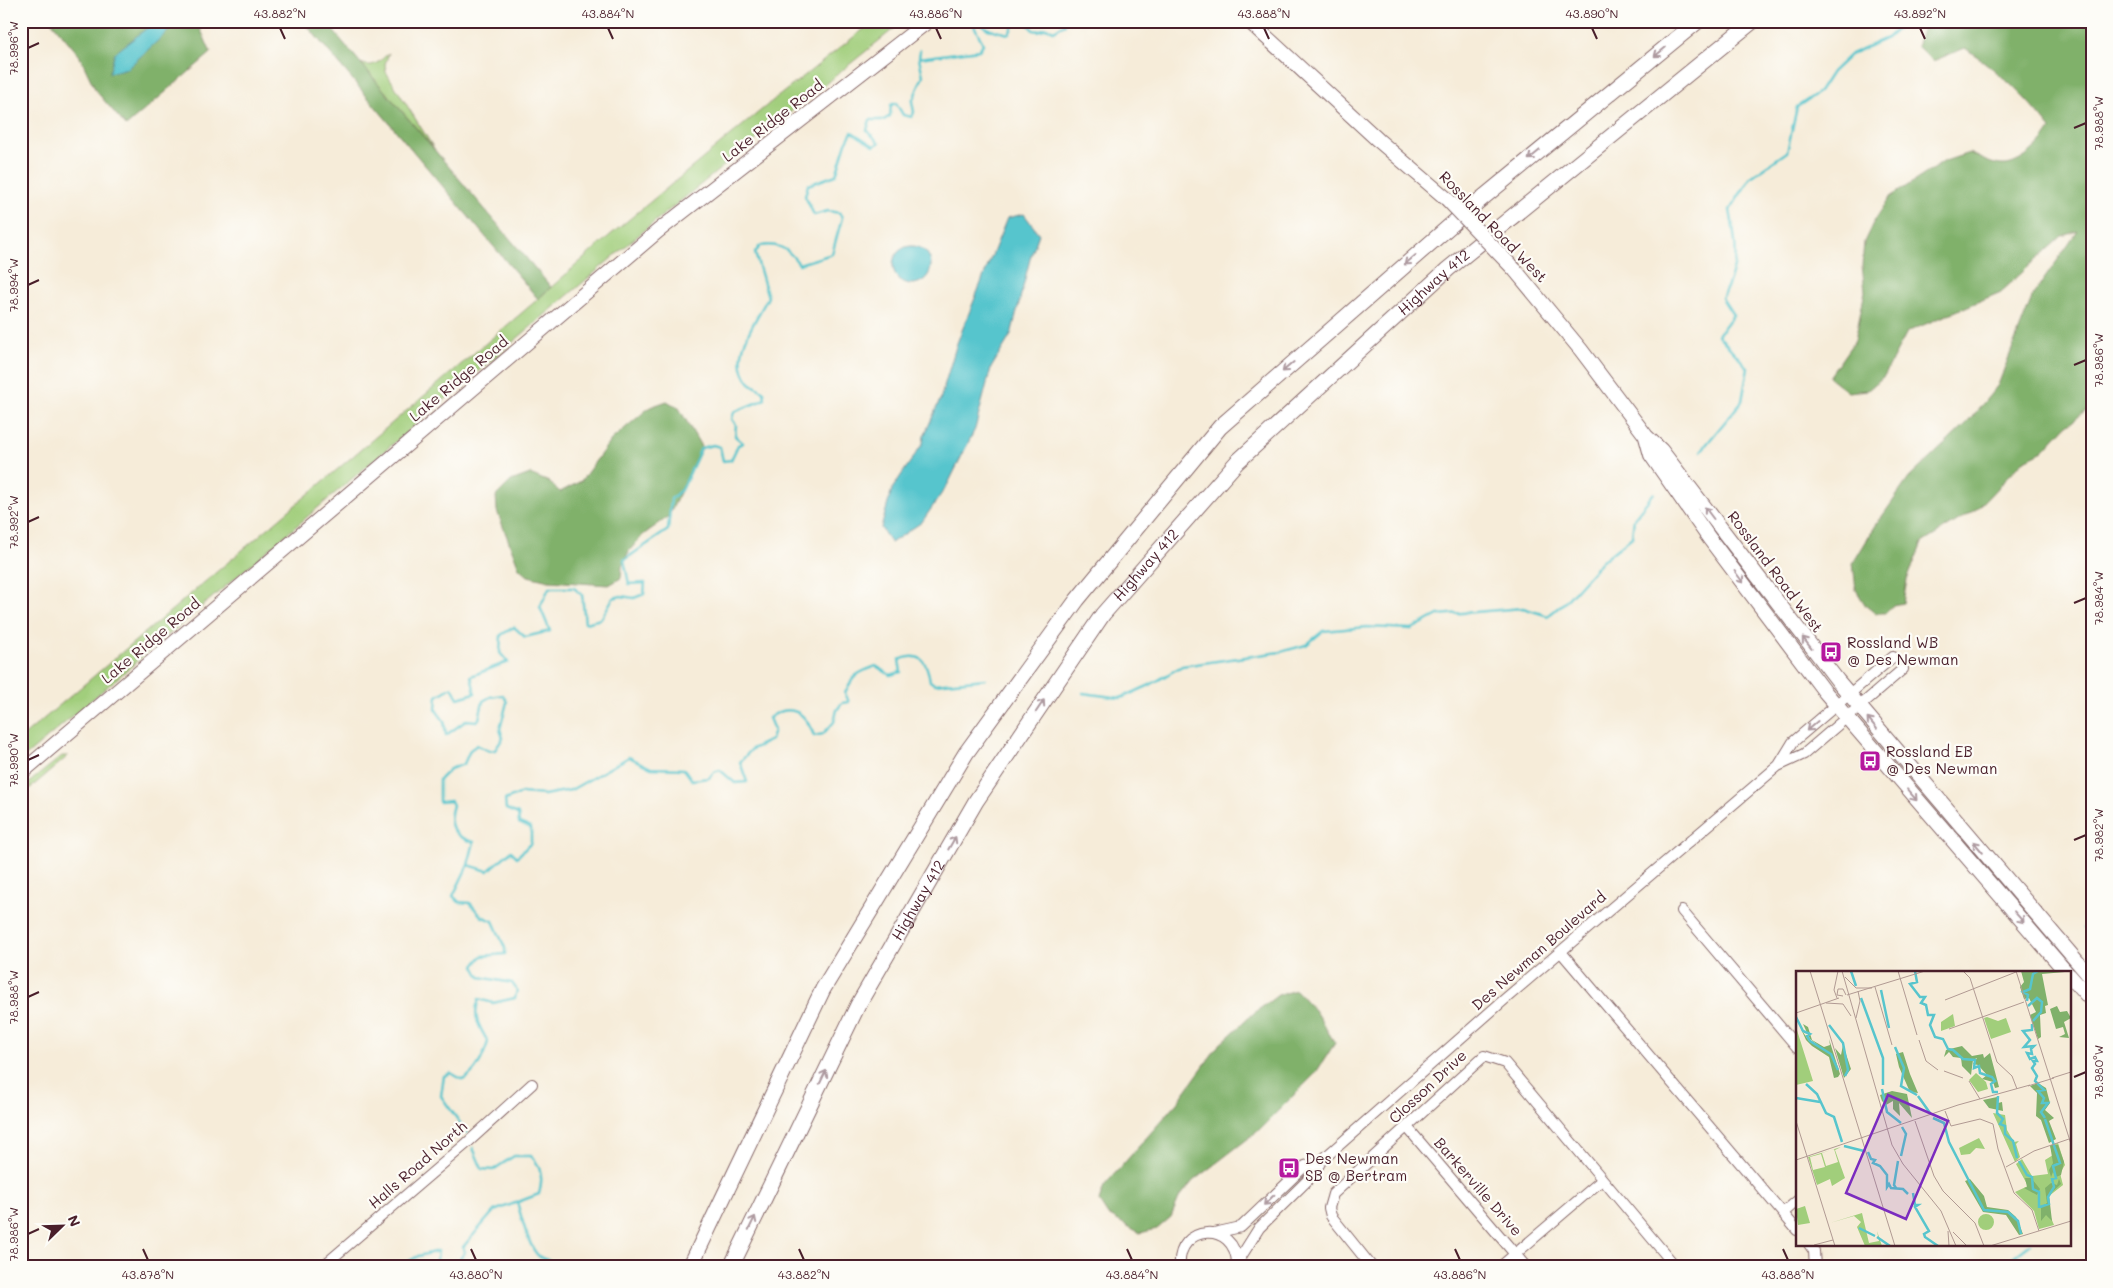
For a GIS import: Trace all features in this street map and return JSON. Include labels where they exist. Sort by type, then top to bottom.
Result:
[{"type":"highway","name":"Highway 412","points":[[690,1267],[823,989],[966,753],[1077,600],[1220,427],[1474,205],[1698,21]]},
{"type":"highway","name":"Highway 412","points":[[731,1267],[858,1005],[976,801],[1103,614],[1237,462],[1448,269],[1753,21]]},
{"type":"main road","name":"Lake Ridge Road","points":[[21,773],[658,231],[928,21]]},
{"type":"main road","name":"Rossland Road West","points":[[1249,21],[1378,140],[1447,199],[1515,270],[1581,350],[1646,436],[1661,450],[1806,641],[1859,707],[2092,979]]},
{"type":"main road","name":"Rossland Road West","points":[[1646,436],[1651,455],[1710,538],[1846,718],[2065,971]]},
{"type":"main road","points":[[2070,976],[2092,1001]]},
{"type":"street","name":"Des Newman Boulevard","points":[[1778,766],[1793,742],[1893,657]]},
{"type":"street","name":"Des Newman Boulevard","points":[[1237,1265],[1259,1228],[1314,1174],[1321,1161],[1778,766],[1804,754],[1903,669]]},
{"type":"street","points":[[1682,911],[1796,1045]]},
{"type":"street","points":[[1561,952],[1796,1229]]},
{"type":"street","name":"Closson Drive","points":[[1372,1267],[1331,1216],[1329,1208],[1333,1194],[1484,1056],[1506,1063],[1676,1267]]},
{"type":"street","name":"Halls Road North","points":[[322,1267],[467,1143],[532,1084]]},
{"type":"street","name":"Barkerville Drive","points":[[1407,1127],[1526,1267]]},
{"type":"street","name":"Des Newman Boulevard","points":[[1178,1264],[1181,1250],[1194,1236],[1241,1227],[1305,1166],[1321,1161]]},
{"type":"street","points":[[1500,1267],[1602,1180]]},
{"type":"street","points":[[1783,1213],[1796,1202]]},
{"type":"street","points":[[1214,1233],[1220,1235],[1231,1244],[1237,1256],[1237,1265]]},
{"type":"street","points":[[1810,1246],[1814,1251],[1815,1267]]},
{"type":"green space","points":[[51,21],[197,21],[211,53],[126,126],[96,91],[79,55]]},
{"type":"green space","points":[[303,21],[325,21],[551,287],[538,299]]},
{"type":"green space","points":[[874,21],[921,21],[918,30],[896,27],[653,223],[21,760],[21,738],[538,299],[609,236],[771,102]]},
{"type":"green space","points":[[1925,21],[2092,21],[2092,411],[2089,409],[2066,426],[2043,451],[2023,461],[1978,508],[1922,543],[1907,580],[1903,603],[1893,605],[1886,613],[1875,613],[1866,606],[1856,590],[1853,563],[1876,525],[1909,478],[1968,422],[1998,385],[2033,295],[2078,231],[2062,236],[2001,292],[1907,332],[1884,376],[1868,390],[1848,392],[1829,377],[1855,340],[1865,291],[1862,266],[1864,242],[1873,223],[1890,197],[1945,161],[1969,153],[1996,164],[2006,165],[2012,163],[2032,152],[2051,129],[2011,85],[1965,48],[1933,61],[1917,46]]},
{"type":"green space","points":[[389,53],[385,64],[386,72],[435,150],[361,63],[373,65]]},
{"type":"green space","points":[[667,401],[679,408],[702,448],[668,517],[643,535],[629,551],[622,566],[621,578],[609,585],[549,581],[528,576],[519,568],[497,511],[496,496],[511,481],[530,474],[549,482],[560,492],[581,481],[611,440],[650,407]]},
{"type":"green space","points":[[62,756],[68,756],[21,796],[21,789]]},
{"type":"green space","points":[[1296,990],[1315,1011],[1335,1043],[1315,1074],[1258,1131],[1193,1181],[1179,1198],[1171,1217],[1157,1229],[1140,1233],[1108,1215],[1099,1201],[1104,1186],[1177,1103],[1218,1046],[1254,1013],[1278,995]]},
{"type":"water","points":[[151,25],[174,26],[128,68],[109,73],[115,53]]},
{"type":"water","points":[[1024,214],[1039,234],[1030,259],[1011,335],[991,368],[975,429],[948,484],[922,522],[891,543],[881,528],[892,489],[923,443],[924,436],[940,400],[957,343],[1007,218]]},
{"type":"water","points":[[912,246],[925,252],[931,265],[925,278],[912,284],[899,278],[893,265],[899,252]]},
{"type":"waterway","points":[[919,58],[979,50],[983,44],[972,21]]},
{"type":"waterway","points":[[978,21],[988,29],[1009,34],[1015,21]]},
{"type":"waterway","points":[[1025,21],[1033,30],[1038,31],[1046,28],[1054,31],[1065,24],[1064,21]]},
{"type":"waterway","points":[[1701,451],[1742,401],[1748,368],[1718,335],[1733,315],[1722,298],[1732,274],[1736,255],[1730,210],[1751,177],[1787,152],[1797,107],[1819,92],[1832,72],[1851,54],[1887,38],[1906,21]]},
{"type":"waterway","points":[[467,1133],[441,1096],[444,1076],[451,1073],[463,1080],[472,1073],[482,1059],[488,1042],[476,1016],[479,999],[493,1003],[515,998],[517,990],[512,983],[480,977],[474,966],[482,956],[505,954],[505,948],[493,921],[481,916],[470,903],[459,902],[453,896],[468,865],[474,842],[461,837],[453,830],[451,825],[453,805],[451,801],[439,802],[439,780],[450,769],[464,764],[470,750],[477,745],[489,751],[495,750],[503,738],[500,729],[507,702],[503,695],[490,697],[483,701],[479,719],[476,721],[467,720],[446,735],[444,721],[436,710],[437,696],[452,687],[458,698],[475,693],[471,676],[508,662],[500,653],[501,635],[514,627],[525,637],[550,631],[540,607],[549,588],[574,588],[582,595],[585,623],[601,619],[613,598],[621,596],[634,598],[644,594],[645,583],[629,584],[624,560],[668,530],[671,499],[683,488],[701,448],[713,445],[720,447],[723,461],[731,460],[738,445],[743,443],[735,436],[736,425],[732,419],[734,412],[765,399],[764,392],[750,383],[744,373],[741,362],[746,340],[768,297],[755,253],[760,246],[778,246],[791,254],[799,264],[832,254],[842,218],[840,213],[828,211],[814,215],[805,196],[808,185],[836,175],[846,143],[852,132],[874,146],[879,143],[867,130],[870,120],[884,120],[890,116],[891,105],[896,103],[903,115],[912,117],[914,112],[912,102],[923,76],[919,58],[920,50]]},
{"type":"waterway","points":[[1083,693],[1121,698],[1150,685],[1182,666],[1280,652],[1306,645],[1323,631],[1367,627],[1412,629],[1438,615],[1523,608],[1548,616],[1565,602],[1603,560],[1632,537],[1634,518],[1654,493]]},
{"type":"waterway","points":[[468,865],[488,871],[511,851],[517,857],[531,843],[531,828],[519,823],[518,814],[506,809],[505,800],[522,793],[544,795],[571,790],[629,757],[651,768],[684,769],[692,780],[709,778],[714,772],[720,770],[735,783],[747,782],[740,762],[752,749],[771,740],[774,730],[769,718],[777,713],[790,710],[796,712],[807,721],[814,736],[823,734],[834,722],[837,710],[842,703],[849,702],[845,693],[851,682],[864,670],[876,666],[890,675],[901,672],[899,660],[907,657],[918,657],[925,663],[930,681],[934,684],[986,679]]},
{"type":"waterway","points":[[2084,927],[2092,918]]},
{"type":"waterway","points":[[454,1267],[465,1252],[463,1247],[494,1211],[539,1194],[540,1189],[541,1178],[539,1169],[531,1156],[514,1156],[493,1170],[482,1169],[473,1148]]},
{"type":"waterway","points":[[517,1202],[526,1232],[536,1253],[540,1257],[561,1267]]},
{"type":"waterway","points":[[2000,1267],[2027,1246]]},
{"type":"waterway","points":[[399,1267],[418,1256],[438,1251],[436,1267]]},
{"type":"place","name":"Rossland WB @ Des Newman","points":[[1831,652]]},
{"type":"place","name":"Rossland EB @ Des Newman","points":[[1870,761]]},
{"type":"place","name":"Des Newman SB @ Bertram","points":[[1289,1168]]}]
